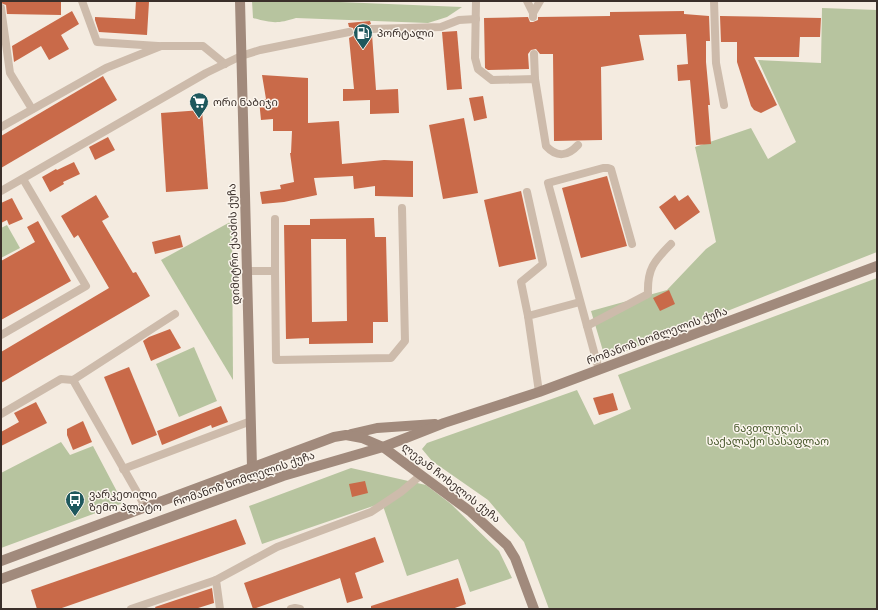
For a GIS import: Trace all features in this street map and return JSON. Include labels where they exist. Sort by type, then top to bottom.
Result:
[{"type":"street","name":"დიმიტრი ქააძის ქუჩა","points":[[240,1],[252,467],[258,485]]},
{"type":"street","name":"რომანოზ ხომლელის ქუჩა","points":[[1,579],[283,476],[383,447],[444,423],[539,392],[877,266]]},
{"type":"street","name":"რომანოზ ხომლელის ქუჩა","points":[[1,561],[334,437],[401,426],[444,423]]},
{"type":"street","name":"ლევან ჩოხელის ქუჩა","points":[[401,426],[389,436],[383,447],[471,512],[508,545],[515,558],[534,609]]},
{"type":"street","name":"რომანოზ ხომლელის ქუჩა","points":[[346,435],[367,439],[383,447]]},
{"type":"lane","points":[[82,1],[97,42],[161,46],[203,46],[225,64]]},
{"type":"lane","points":[[476,1],[475,58],[478,69],[492,80],[535,79]]},
{"type":"lane","points":[[527,1],[533,15],[540,1]]},
{"type":"lane","points":[[714,1],[716,63],[724,105]]},
{"type":"lane","points":[[1,8],[10,73],[32,109]]},
{"type":"lane","points":[[371,29],[441,27],[459,20],[476,19]]},
{"type":"lane","points":[[1,191],[206,73],[241,56],[260,50],[349,32]]},
{"type":"lane","points":[[1,127],[106,68],[161,46]]},
{"type":"lane","points":[[534,54],[535,79],[546,146],[552,152],[563,155],[572,152],[578,145]]},
{"type":"lane","points":[[599,370],[548,183],[603,168],[612,169],[632,244]]},
{"type":"lane","points":[[1,335],[86,286],[22,179]]},
{"type":"lane","points":[[527,192],[543,264],[521,282],[528,316],[539,392]]},
{"type":"lane","points":[[275,219],[276,360],[391,358],[405,341],[402,208]]},
{"type":"lane","points":[[587,326],[648,294],[647,281],[651,269],[656,260],[671,244]]},
{"type":"lane","points":[[247,271],[275,271]]},
{"type":"lane","points":[[528,316],[580,302]]},
{"type":"lane","points":[[1,414],[61,379],[73,380],[175,314]]},
{"type":"lane","points":[[73,380],[146,508]]},
{"type":"lane","points":[[124,469],[251,421]]},
{"type":"lane","points":[[131,609],[216,580],[276,546],[371,512],[402,492],[421,475]]},
{"type":"lane","points":[[216,580],[220,609]]},
{"type":"lane","points":[[291,609],[300,609]]},
{"type":"green space","points":[[252,1],[315,1],[462,7],[447,17],[428,23],[296,18],[274,22],[253,18]]},
{"type":"green space","points":[[822,8],[877,10],[877,252],[621,353],[613,354],[603,351],[591,311],[667,290],[706,249],[716,242],[695,147],[751,128],[768,159],[796,142],[758,60],[821,63]]},
{"type":"green space","points":[[232,221],[233,380],[161,260]]},
{"type":"green space","points":[[7,225],[20,248],[1,258],[1,228]]},
{"type":"green space","name":"ნავთლუღის საქალაქო სასაფლაო","points":[[877,278],[877,609],[549,609],[524,542],[488,500],[432,461],[422,449],[427,443],[577,390],[594,425],[631,409],[618,375]]},
{"type":"green space","points":[[194,347],[217,401],[179,417],[156,364]]},
{"type":"green space","points":[[61,442],[70,455],[93,446],[123,503],[1,548],[1,473]]},
{"type":"green space","points":[[351,468],[426,485],[451,504],[499,551],[512,578],[470,592],[458,559],[407,576],[382,503],[262,544],[249,506]]},
{"type":"building","points":[[1,1],[61,1],[61,15],[7,14],[6,5],[1,3]]},
{"type":"building","points":[[136,1],[149,2],[147,35],[99,32],[95,17],[135,19]]},
{"type":"building","points":[[72,11],[79,24],[61,35],[69,49],[49,60],[41,46],[14,62],[12,46]]},
{"type":"building","points":[[684,11],[684,14],[709,16],[710,41],[706,41],[706,62],[710,105],[708,105],[711,144],[696,145],[690,80],[678,81],[677,65],[688,64],[686,34],[639,35],[644,60],[601,67],[602,140],[554,141],[553,54],[540,54],[536,49],[531,50],[528,54],[529,69],[488,70],[485,68],[484,18],[528,17],[530,22],[533,22],[538,20],[538,17],[610,16],[610,12]]},
{"type":"building","points":[[720,16],[821,18],[820,37],[800,37],[799,57],[754,57],[777,105],[761,113],[754,110],[751,106],[737,62],[737,42],[721,42]]},
{"type":"building","points":[[370,21],[371,24],[366,26],[366,30],[368,34],[372,34],[376,90],[398,89],[399,113],[370,114],[370,100],[343,101],[343,89],[354,89],[349,38],[353,36],[354,31],[353,28],[349,27],[348,23]]},
{"type":"building","points":[[457,31],[462,89],[447,90],[442,32]]},
{"type":"building","points":[[262,75],[308,78],[308,123],[339,121],[342,164],[384,160],[413,161],[413,197],[375,196],[375,186],[354,189],[353,176],[314,178],[317,195],[284,202],[262,204],[260,192],[281,189],[280,185],[294,182],[290,153],[292,131],[273,131],[273,119],[261,120],[259,100],[266,99]]},
{"type":"building","points":[[103,76],[117,100],[1,168],[1,136]]},
{"type":"building","points":[[483,96],[487,118],[474,121],[469,98]]},
{"type":"building","points":[[202,110],[208,189],[166,192],[161,113]]},
{"type":"building","points":[[464,118],[478,193],[443,199],[429,125]]},
{"type":"building","points":[[108,137],[115,150],[95,160],[89,147]]},
{"type":"building","points":[[74,162],[80,174],[63,182],[64,184],[50,192],[42,177],[56,169],[57,170]]},
{"type":"building","points":[[607,176],[627,246],[581,258],[562,188]]},
{"type":"building","points":[[521,191],[536,259],[499,267],[484,200]]},
{"type":"building","points":[[96,195],[109,217],[102,221],[133,273],[136,272],[150,296],[1,383],[1,352],[109,288],[78,235],[74,238],[61,216]]},
{"type":"building","points":[[675,195],[679,201],[688,195],[700,212],[675,230],[659,207]]},
{"type":"building","points":[[12,198],[23,219],[9,225],[7,220],[1,223],[1,203]]},
{"type":"building","points":[[374,218],[375,237],[386,237],[388,322],[373,322],[373,343],[309,344],[309,338],[286,339],[284,225],[310,225],[310,219]],"holes":[[[311,239],[346,239],[347,321],[312,322]]]},
{"type":"building","points":[[38,221],[71,281],[1,320],[1,261],[35,242],[27,227]]},
{"type":"building","points":[[180,235],[183,247],[155,254],[152,242]]},
{"type":"building","points":[[669,290],[675,304],[660,311],[653,298]]},
{"type":"building","points":[[170,329],[181,348],[151,361],[143,341],[149,337]]},
{"type":"building","points":[[129,367],[157,435],[132,445],[104,377]]},
{"type":"building","points":[[613,393],[618,410],[599,415],[593,398]]},
{"type":"building","points":[[36,402],[47,423],[1,446],[1,432],[19,422],[14,413]]},
{"type":"building","points":[[221,406],[228,422],[212,428],[211,425],[162,445],[157,431]]},
{"type":"building","points":[[83,421],[92,442],[73,450],[67,435],[67,429]]},
{"type":"building","points":[[365,481],[368,493],[352,497],[349,484]]},
{"type":"building","points":[[236,519],[246,544],[59,609],[37,609],[31,590]]},
{"type":"building","points":[[375,537],[384,562],[355,573],[363,598],[347,603],[340,578],[253,609],[244,583]]},
{"type":"building","points":[[458,578],[466,604],[452,609],[371,609],[371,606]]},
{"type":"building","points":[[212,588],[214,603],[195,609],[156,609],[155,607]]},
{"type":"place","name":"პორტალი","points":[[363,50]]},
{"type":"place","name":"ორი ნაბიჯი","points":[[199,119]]},
{"type":"place","name":"ვარკეთილი ზემო პლატო","points":[[75,517]]}]
